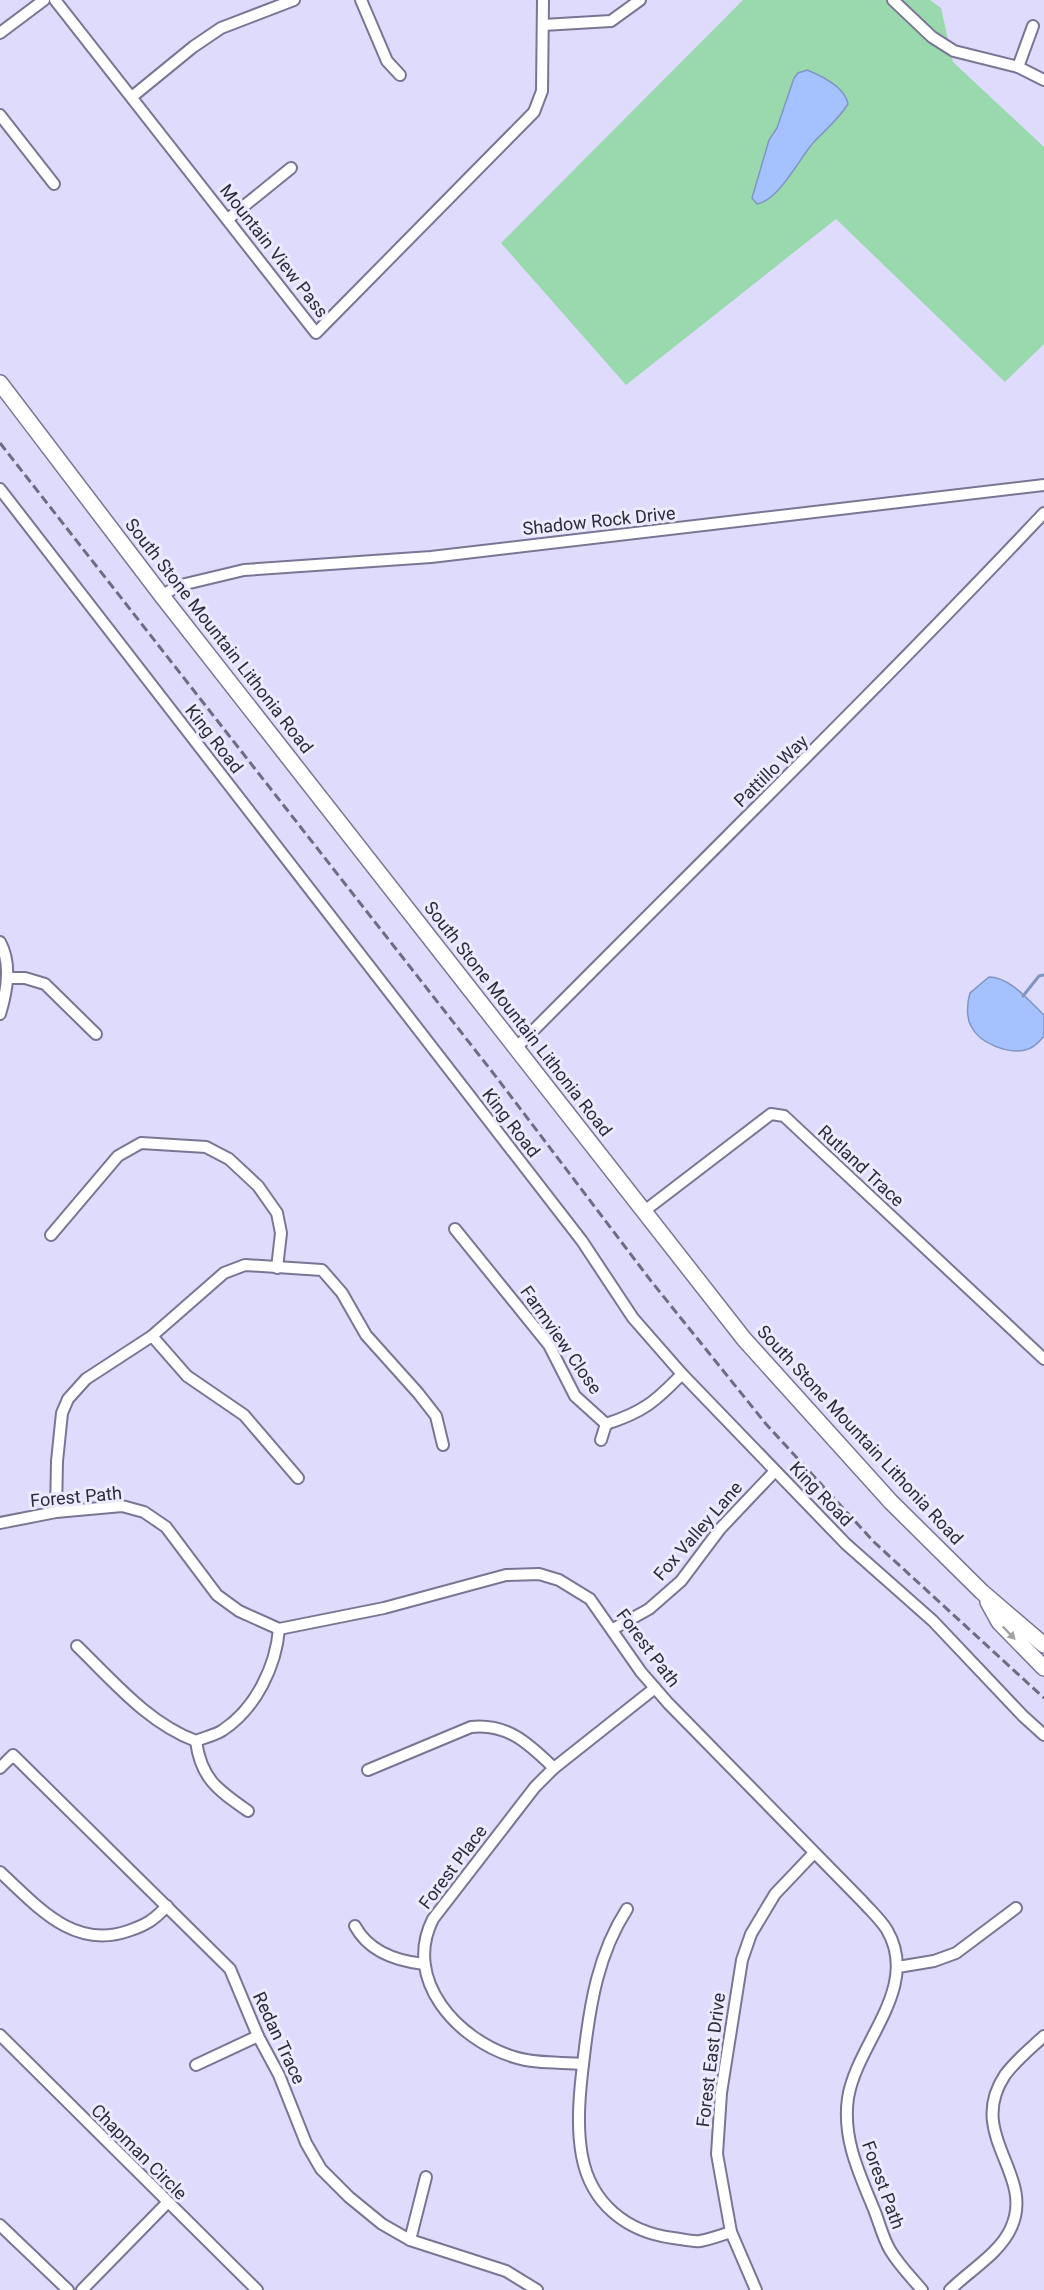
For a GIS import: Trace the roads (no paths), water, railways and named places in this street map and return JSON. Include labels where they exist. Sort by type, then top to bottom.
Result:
[{"type":"main road","name":"South Stone Mountain Lithonia Road","points":[[0,384],[162,596],[643,1212],[795,1398],[891,1502],[982,1592],[1044,1645]]},
{"type":"main road","points":[[982,1592],[999,1622],[1044,1668]]},
{"type":"street","points":[[0,33],[44,0]]},
{"type":"street","name":"Mountain View Pass","points":[[55,0],[133,96],[316,333],[534,112],[542,92],[543,0]]},
{"type":"street","points":[[133,96],[221,28],[294,0]]},
{"type":"street","points":[[361,0],[387,61],[400,75]]},
{"type":"street","points":[[543,25],[611,21],[640,0]]},
{"type":"street","points":[[893,0],[932,37],[954,51],[1018,67],[1044,80]]},
{"type":"street","points":[[1018,67],[1033,26]]},
{"type":"street","points":[[0,114],[54,184]]},
{"type":"street","points":[[228,219],[291,168]]},
{"type":"street","name":"Shadow Rock Drive","points":[[162,596],[177,586],[244,570],[331,566],[431,557],[1044,485]]},
{"type":"street","name":"King Road","points":[[0,489],[582,1241],[633,1318],[682,1374],[846,1544],[933,1621],[1044,1735]]},
{"type":"street","name":"Pattillo Way","points":[[516,1048],[708,853],[828,738],[1044,513]]},
{"type":"street","points":[[0,942],[6,960],[8,978],[0,1014]]},
{"type":"street","points":[[8,978],[26,978],[45,984],[96,1034]]},
{"type":"street","name":"Rutland Trace","points":[[643,1212],[771,1114],[783,1116],[1044,1359]]},
{"type":"street","points":[[51,1235],[118,1156],[141,1143],[206,1147],[228,1160],[258,1186],[277,1213],[281,1233],[277,1268]]},
{"type":"street","name":"Farmview Close","points":[[455,1230],[549,1346],[575,1396],[606,1424]]},
{"type":"street","points":[[56,1512],[58,1449],[62,1413],[68,1399],[86,1378],[152,1336],[225,1273],[245,1265],[322,1270],[342,1293],[366,1335],[436,1416],[443,1445]]},
{"type":"street","points":[[152,1336],[187,1376],[244,1415],[298,1478]]},
{"type":"street","points":[[601,1440],[606,1424],[636,1414],[664,1393],[682,1374]]},
{"type":"street","name":"Fox Valley Lane","points":[[613,1629],[649,1609],[681,1581],[720,1529],[775,1471]]},
{"type":"street","name":"Forest Path","points":[[0,1523],[56,1512],[122,1506],[144,1512],[166,1527],[217,1595],[239,1611],[279,1629],[384,1608],[506,1575],[538,1574],[559,1580],[584,1595],[613,1629],[641,1672],[655,1688],[712,1750],[887,1929],[895,1948],[898,1967],[887,2010],[853,2077],[847,2124],[854,2160],[883,2236],[896,2260],[922,2290]]},
{"type":"street","points":[[77,1646],[146,1713],[175,1733],[196,1741],[223,1730],[256,1694],[269,1673],[277,1650],[279,1629]]},
{"type":"street","name":"Forest Place","points":[[583,2064],[516,2058],[481,2044],[459,2027],[442,2007],[429,1983],[424,1964],[427,1931],[433,1919],[535,1787],[554,1768],[655,1688]]},
{"type":"street","points":[[368,1770],[471,1727],[485,1726],[511,1732],[554,1768]]},
{"type":"street","points":[[196,1741],[202,1770],[231,1799],[248,1811]]},
{"type":"street","name":"Redan Trace","points":[[0,1768],[13,1755],[230,1969],[258,2036],[279,2075],[306,2143],[321,2169],[349,2197],[382,2224],[411,2240],[506,2271],[537,2290]]},
{"type":"street","name":"Forest East Drive","points":[[756,2290],[731,2232],[717,2154],[723,2082],[742,1960],[751,1934],[763,1910],[814,1853]]},
{"type":"street","points":[[0,1872],[57,1921],[94,1935],[110,1937],[152,1923],[167,1906]]},
{"type":"street","points":[[898,1967],[934,1961],[956,1953],[1016,1908]]},
{"type":"street","points":[[627,1909],[610,1940],[590,2005],[580,2104],[582,2155],[589,2181],[604,2204],[624,2222],[652,2235],[699,2241],[731,2232]]},
{"type":"street","points":[[355,1926],[363,1940],[380,1951],[401,1962],[424,1964]]},
{"type":"street","name":"Chapman Circle","points":[[0,2035],[257,2290]]},
{"type":"street","points":[[196,2065],[258,2036]]},
{"type":"street","points":[[950,2290],[1003,2241],[1011,2230],[1016,2210],[1016,2190],[992,2124],[994,2101],[1009,2071],[1044,2036]]},
{"type":"street","points":[[411,2240],[426,2177]]},
{"type":"street","points":[[82,2290],[167,2203]]},
{"type":"street","points":[[0,2225],[68,2290]]},
{"type":"water","points":[[807,70],[838,87],[848,104],[813,143],[781,187],[765,201],[757,204],[752,198],[769,140],[777,128],[794,78],[798,73]]},
{"type":"water","points":[[989,977],[1012,985],[1044,1015],[1044,1036],[1030,1048],[1018,1051],[1002,1049],[980,1037],[971,1026],[968,1018],[970,993]]},
{"type":"waterway","points":[[1023,996],[1039,976],[1044,975]]},
{"type":"railway","points":[[0,443],[497,1078],[651,1281],[766,1424],[874,1542],[1044,1698]]}]
